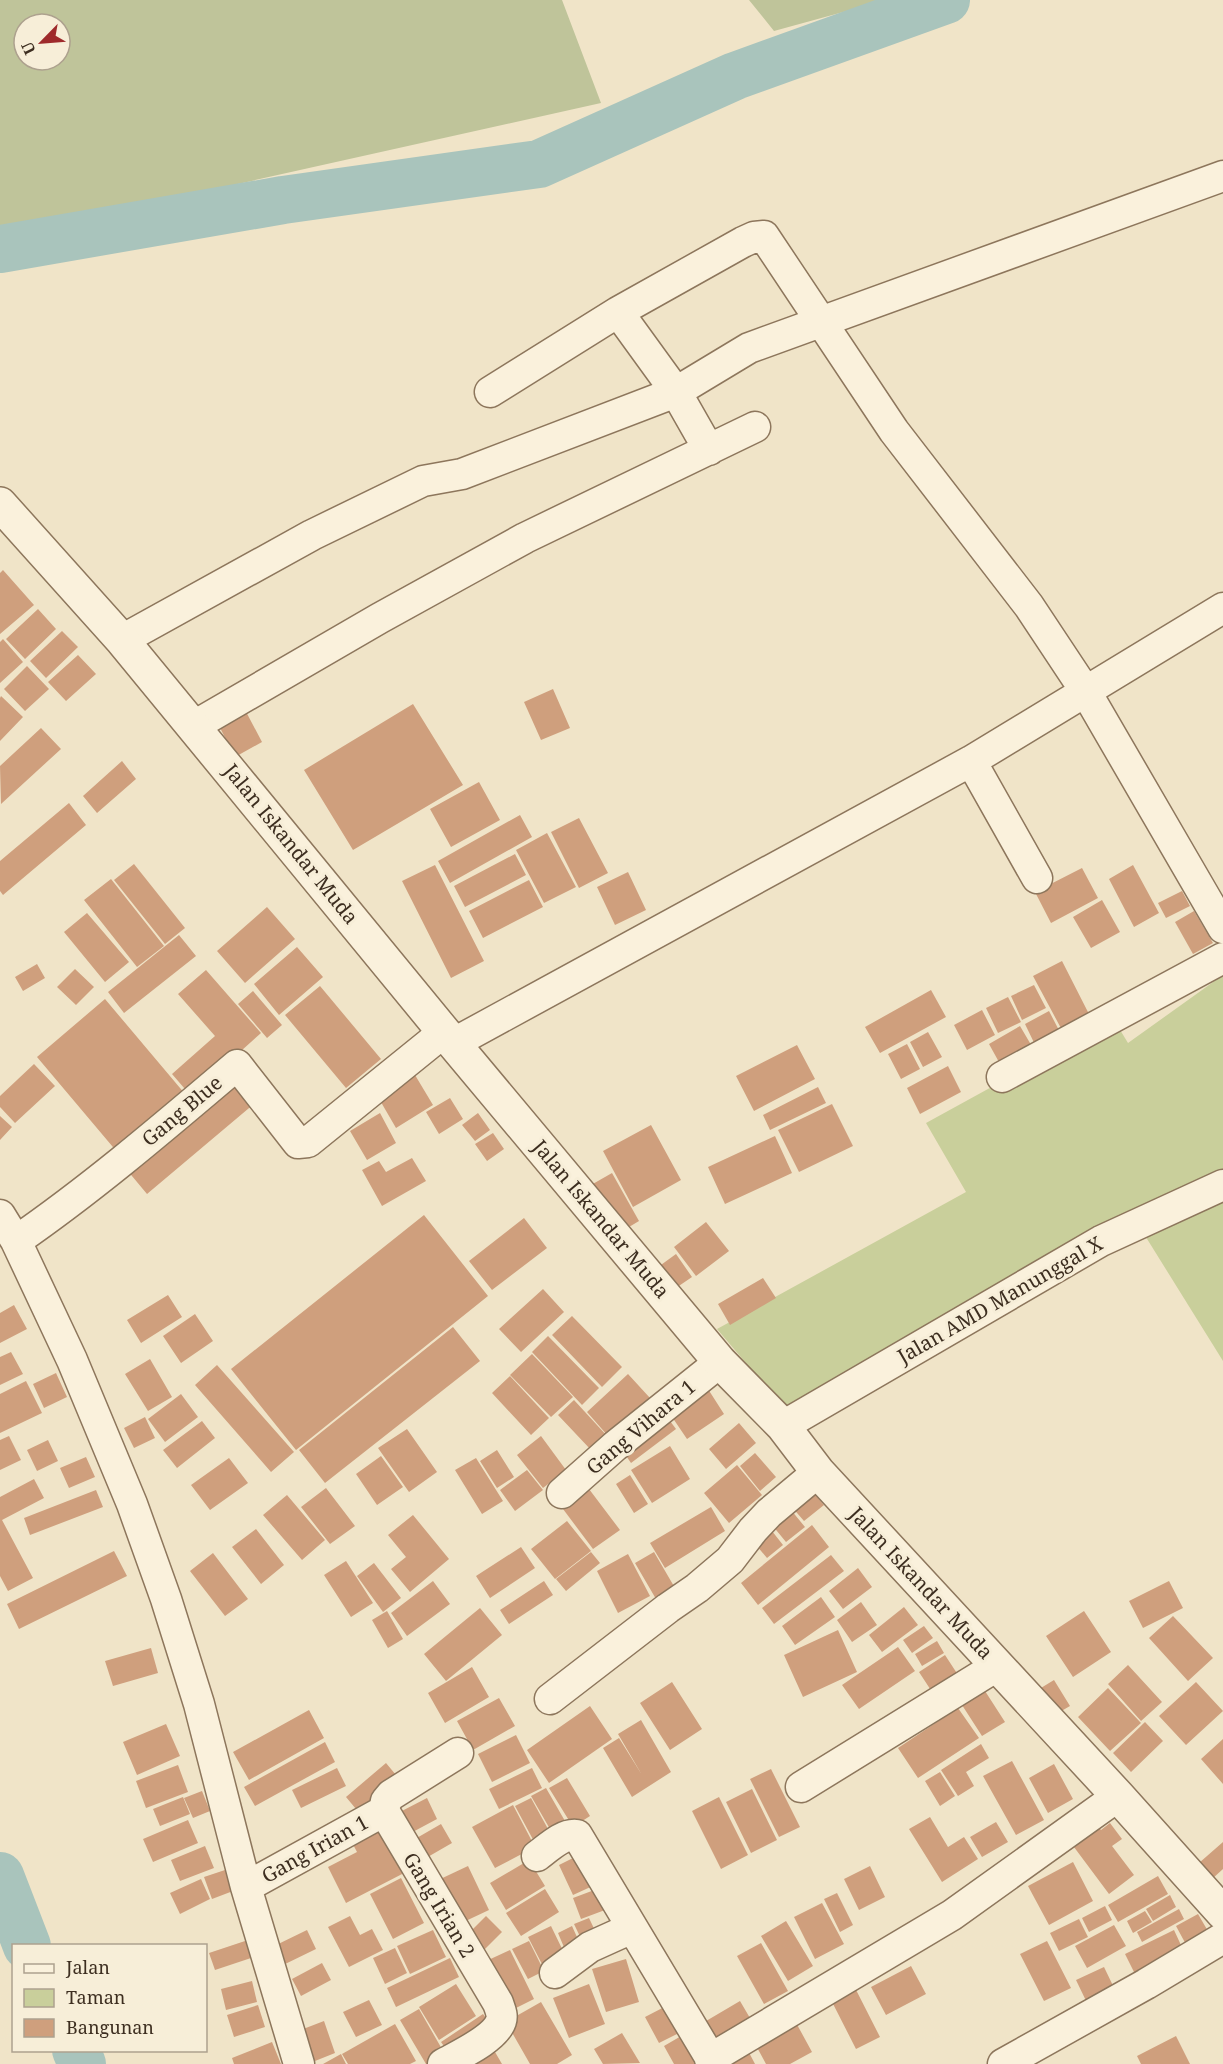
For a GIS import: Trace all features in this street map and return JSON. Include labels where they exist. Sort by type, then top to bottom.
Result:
[{"type":"street","points":[[122,640],[312,535],[423,481],[462,474],[676,392],[749,348],[1223,177]]},
{"type":"street","points":[[490,392],[618,312],[743,242],[764,236],[894,431],[1029,606],[1086,693],[1223,928]]},
{"type":"street","points":[[618,312],[676,392],[710,450]]},
{"type":"street","points":[[194,726],[380,618],[525,538],[755,428]]},
{"type":"street","name":"Jalan Iskandar Muda","points":[[0,504],[122,640],[449,1038],[720,1362],[783,1426],[818,1472],[1118,1796],[1223,1914]]},
{"type":"street","points":[[449,1038],[971,761],[1223,608]]},
{"type":"street","points":[[971,761],[1037,878]]},
{"type":"street","points":[[1002,1077],[1223,958]]},
{"type":"street","name":"Gang Blue","points":[[16,1241],[121,1163],[237,1065],[298,1143],[303,1144],[449,1038]]},
{"type":"street","name":"Jalan AMD Manunggal X","points":[[783,1426],[1101,1241],[1223,1185]]},
{"type":"street","points":[[0,1215],[16,1241],[72,1360],[132,1504],[166,1599],[199,1704],[246,1887],[299,2064]]},
{"type":"street","name":"Gang Vihara 1","points":[[562,1493],[615,1446],[720,1362]]},
{"type":"street","points":[[550,1699],[697,1588],[730,1560],[769,1513],[818,1472]]},
{"type":"street","points":[[801,1787],[997,1666]]},
{"type":"street","points":[[384,1811],[386,1801],[391,1795],[459,1753]]},
{"type":"street","points":[[537,1856],[564,1837],[577,1835],[712,2061],[951,1915],[1118,1796]]},
{"type":"street","name":"Gang Irian 1","points":[[246,1887],[384,1811]]},
{"type":"street","name":"Gang Irian 2","points":[[384,1811],[498,2002],[502,2014],[501,2023],[485,2040],[443,2064]]},
{"type":"street","points":[[555,1973],[590,1947],[632,1929]]},
{"type":"street","points":[[1003,2064],[1223,1938]]},
{"type":"green space","points":[[0,0],[562,0],[601,103],[0,237]]},
{"type":"green space","points":[[749,0],[887,0],[774,31]]},
{"type":"green space","points":[[1223,975],[1223,1361],[1139,1226],[796,1422],[717,1329],[966,1192],[926,1123],[1114,1020],[1128,1043]]},
{"type":"building","points":[[3,570],[34,605],[0,634],[0,573]]},
{"type":"building","points":[[38,609],[56,629],[25,659],[6,639]]},
{"type":"building","points":[[62,631],[78,647],[46,678],[30,661]]},
{"type":"building","points":[[3,639],[23,662],[0,683],[0,642]]},
{"type":"building","points":[[78,655],[96,674],[66,701],[48,682]]},
{"type":"building","points":[[27,666],[49,689],[25,711],[4,689]]},
{"type":"building","points":[[553,689],[570,728],[541,740],[524,702]]},
{"type":"building","points":[[1,696],[23,717],[0,741],[0,698]]},
{"type":"building","points":[[413,704],[463,785],[353,850],[304,770]]},
{"type":"building","points":[[243,706],[262,742],[235,757],[216,720]]},
{"type":"building","points":[[41,728],[61,749],[1,804],[0,766]]},
{"type":"building","points":[[122,761],[136,779],[97,813],[83,796]]},
{"type":"building","points":[[479,782],[500,820],[451,847],[430,809]]},
{"type":"building","points":[[69,803],[86,825],[3,895],[0,891],[0,861]]},
{"type":"building","points":[[520,815],[532,837],[450,883],[438,861]]},
{"type":"building","points":[[579,818],[608,873],[579,888],[551,832]]},
{"type":"building","points":[[547,833],[576,887],[544,903],[516,850]]},
{"type":"building","points":[[515,854],[526,875],[465,907],[454,886]]},
{"type":"building","points":[[134,864],[185,928],[165,944],[114,880]]},
{"type":"building","points":[[435,865],[484,961],[451,978],[402,881]]},
{"type":"building","points":[[1133,865],[1159,913],[1134,927],[1109,879]]},
{"type":"building","points":[[1082,868],[1098,898],[1051,923],[1035,892]]},
{"type":"building","points":[[628,872],[646,910],[615,925],[597,887]]},
{"type":"building","points":[[111,879],[164,946],[137,967],[84,900]]},
{"type":"building","points":[[529,880],[543,907],[483,938],[469,911]]},
{"type":"building","points":[[1182,891],[1190,906],[1166,918],[1158,903]]},
{"type":"building","points":[[1102,900],[1120,932],[1091,948],[1073,917]]},
{"type":"building","points":[[267,907],[295,939],[245,983],[217,951]]},
{"type":"building","points":[[1194,911],[1213,943],[1193,954],[1175,922]]},
{"type":"building","points":[[87,913],[129,962],[105,982],[64,932]]},
{"type":"building","points":[[179,935],[196,956],[124,1013],[108,992]]},
{"type":"building","points":[[297,947],[323,977],[279,1015],[254,984]]},
{"type":"building","points":[[1062,961],[1091,1018],[1063,1032],[1033,976]]},
{"type":"building","points":[[37,964],[45,978],[23,991],[15,977]]},
{"type":"building","points":[[75,969],[94,987],[76,1005],[57,987]]},
{"type":"building","points":[[206,970],[261,1033],[191,1096],[172,1074],[215,1036],[178,994]]},
{"type":"building","points":[[1034,985],[1046,1008],[1022,1020],[1011,996]]},
{"type":"building","points":[[320,986],[381,1059],[346,1088],[285,1015]]},
{"type":"building","points":[[931,990],[946,1017],[880,1053],[865,1027]]},
{"type":"building","points":[[253,991],[282,1025],[267,1038],[238,1004]]},
{"type":"building","points":[[1008,997],[1021,1022],[998,1033],[986,1008]]},
{"type":"building","points":[[105,999],[191,1101],[123,1159],[37,1057]]},
{"type":"building","points":[[982,1010],[995,1035],[967,1050],[954,1025]]},
{"type":"building","points":[[1049,1011],[1064,1040],[1039,1053],[1025,1024]]},
{"type":"building","points":[[1020,1026],[1037,1055],[1005,1073],[989,1044]]},
{"type":"building","points":[[928,1032],[942,1057],[923,1067],[910,1042]]},
{"type":"building","points":[[907,1044],[920,1069],[901,1079],[888,1054]]},
{"type":"building","points":[[797,1045],[815,1079],[754,1111],[736,1076]]},
{"type":"building","points":[[34,1064],[55,1086],[15,1123],[0,1107],[0,1096]]},
{"type":"building","points":[[948,1066],[961,1092],[920,1114],[907,1088]]},
{"type":"building","points":[[231,1073],[255,1103],[147,1194],[122,1164]]},
{"type":"building","points":[[415,1075],[433,1105],[396,1128],[378,1097]]},
{"type":"building","points":[[818,1087],[826,1103],[770,1130],[763,1115]]},
{"type":"building","points":[[450,1098],[463,1119],[439,1134],[426,1112]]},
{"type":"building","points":[[832,1104],[853,1146],[799,1172],[778,1130]]},
{"type":"building","points":[[380,1113],[396,1143],[367,1160],[350,1131]]},
{"type":"building","points":[[478,1113],[490,1130],[475,1141],[462,1125]]},
{"type":"building","points":[[0,1116],[12,1127],[0,1140]]},
{"type":"building","points":[[651,1125],[681,1180],[633,1207],[603,1151]]},
{"type":"building","points":[[493,1133],[504,1149],[487,1161],[475,1144]]},
{"type":"building","points":[[775,1136],[792,1173],[725,1204],[708,1167]]},
{"type":"building","points":[[412,1158],[426,1181],[382,1206],[362,1170],[379,1161],[386,1172]]},
{"type":"building","points":[[612,1173],[639,1221],[619,1233],[591,1185]]},
{"type":"building","points":[[424,1215],[488,1296],[296,1450],[231,1369]]},
{"type":"building","points":[[524,1218],[547,1248],[492,1290],[469,1261]]},
{"type":"building","points":[[706,1222],[729,1251],[696,1276],[674,1247]]},
{"type":"building","points":[[676,1254],[692,1277],[670,1292],[654,1270]]},
{"type":"building","points":[[763,1278],[776,1298],[730,1325],[718,1304]]},
{"type":"building","points":[[543,1289],[564,1312],[521,1352],[499,1329]]},
{"type":"building","points":[[168,1295],[182,1317],[141,1343],[127,1320]]},
{"type":"building","points":[[14,1305],[27,1329],[0,1343],[0,1313]]},
{"type":"building","points":[[195,1314],[213,1341],[181,1363],[163,1336]]},
{"type":"building","points":[[572,1316],[622,1367],[602,1387],[552,1335]]},
{"type":"building","points":[[453,1327],[480,1361],[325,1483],[299,1450]]},
{"type":"building","points":[[548,1336],[599,1388],[582,1405],[532,1352]]},
{"type":"building","points":[[11,1352],[23,1374],[0,1385],[0,1357]]},
{"type":"building","points":[[532,1354],[573,1397],[551,1417],[510,1375]]},
{"type":"building","points":[[150,1359],[172,1397],[148,1411],[125,1374]]},
{"type":"building","points":[[217,1365],[294,1452],[271,1472],[195,1385]]},
{"type":"building","points":[[56,1373],[67,1397],[44,1408],[33,1384]]},
{"type":"building","points":[[628,1374],[650,1398],[608,1436],[587,1412]]},
{"type":"building","points":[[510,1376],[549,1418],[531,1435],[492,1393]]},
{"type":"building","points":[[26,1381],[42,1413],[0,1433],[0,1394]]},
{"type":"building","points":[[708,1389],[724,1414],[687,1439],[670,1414]]},
{"type":"building","points":[[181,1394],[198,1417],[165,1442],[148,1419]]},
{"type":"building","points":[[574,1400],[608,1437],[592,1451],[558,1415]]},
{"type":"building","points":[[664,1413],[676,1429],[631,1463],[620,1447]]},
{"type":"building","points":[[145,1417],[155,1438],[134,1448],[124,1428]]},
{"type":"building","points":[[202,1421],[215,1438],[177,1468],[163,1450]]},
{"type":"building","points":[[739,1423],[756,1443],[726,1469],[709,1449]]},
{"type":"building","points":[[407,1429],[437,1472],[409,1492],[378,1448]]},
{"type":"building","points":[[9,1436],[21,1460],[0,1470],[0,1440]]},
{"type":"building","points":[[541,1436],[566,1470],[543,1488],[517,1455]]},
{"type":"building","points":[[48,1440],[58,1461],[37,1471],[27,1450]]},
{"type":"building","points":[[670,1446],[690,1479],[652,1503],[631,1470]]},
{"type":"building","points":[[497,1450],[514,1477],[497,1488],[480,1461]]},
{"type":"building","points":[[755,1453],[776,1477],[760,1491],[740,1466]]},
{"type":"building","points":[[381,1456],[403,1487],[377,1505],[356,1474]]},
{"type":"building","points":[[86,1457],[95,1477],[69,1488],[60,1468]]},
{"type":"building","points":[[229,1458],[248,1483],[210,1510],[191,1485]]},
{"type":"building","points":[[476,1458],[503,1501],[482,1514],[455,1470]]},
{"type":"building","points":[[737,1465],[762,1495],[729,1523],[704,1493]]},
{"type":"building","points":[[527,1470],[543,1490],[515,1511],[500,1490]]},
{"type":"building","points":[[630,1475],[648,1504],[634,1513],[616,1484]]},
{"type":"building","points":[[34,1479],[44,1498],[2,1520],[33,1578],[8,1591],[0,1576],[0,1497]]},
{"type":"building","points":[[326,1488],[355,1526],[330,1544],[301,1507]]},
{"type":"building","points":[[589,1489],[620,1530],[593,1549],[563,1509]]},
{"type":"building","points":[[810,1489],[824,1505],[804,1521],[791,1506]]},
{"type":"building","points":[[96,1490],[103,1507],[30,1535],[24,1518]]},
{"type":"building","points":[[287,1495],[325,1540],[302,1560],[263,1515]]},
{"type":"building","points":[[711,1507],[725,1531],[665,1568],[650,1543]]},
{"type":"building","points":[[791,1510],[805,1527],[786,1542],[772,1525]]},
{"type":"building","points":[[413,1515],[449,1559],[410,1592],[391,1569],[406,1557],[388,1535]]},
{"type":"building","points":[[567,1521],[591,1551],[555,1579],[531,1549]]},
{"type":"building","points":[[812,1525],[829,1547],[758,1605],[741,1583]]},
{"type":"building","points":[[768,1526],[783,1545],[767,1558],[751,1539]]},
{"type":"building","points":[[256,1529],[284,1565],[261,1584],[232,1547]]},
{"type":"building","points":[[521,1547],[535,1568],[490,1598],[476,1576]]},
{"type":"building","points":[[114,1551],[127,1576],[19,1629],[7,1604]]},
{"type":"building","points":[[591,1552],[600,1563],[566,1591],[556,1579]]},
{"type":"building","points":[[654,1552],[675,1588],[656,1599],[635,1563]]},
{"type":"building","points":[[213,1553],[248,1599],[225,1616],[190,1571]]},
{"type":"building","points":[[628,1554],[650,1596],[618,1613],[597,1571]]},
{"type":"building","points":[[831,1555],[844,1571],[774,1624],[762,1608]]},
{"type":"building","points":[[346,1561],[373,1603],[351,1617],[324,1575]]},
{"type":"building","points":[[374,1563],[401,1598],[383,1612],[357,1576]]},
{"type":"building","points":[[858,1568],[872,1587],[843,1609],[829,1591]]},
{"type":"building","points":[[433,1581],[450,1604],[407,1636],[391,1613]]},
{"type":"building","points":[[544,1581],[553,1595],[509,1624],[500,1610]]},
{"type":"building","points":[[1169,1581],[1183,1608],[1143,1628],[1129,1601]]},
{"type":"building","points":[[821,1597],[835,1617],[795,1645],[782,1626]]},
{"type":"building","points":[[861,1602],[877,1625],[852,1642],[837,1620]]},
{"type":"building","points":[[904,1607],[918,1625],[882,1652],[869,1635]]},
{"type":"building","points":[[480,1608],[502,1635],[446,1681],[424,1654]]},
{"type":"building","points":[[387,1611],[403,1639],[388,1648],[372,1620]]},
{"type":"building","points":[[1084,1611],[1111,1652],[1073,1677],[1046,1636]]},
{"type":"building","points":[[1173,1616],[1213,1658],[1188,1681],[1149,1638]]},
{"type":"building","points":[[924,1626],[933,1638],[912,1653],[903,1640]]},
{"type":"building","points":[[838,1630],[857,1672],[803,1697],[784,1655]]},
{"type":"building","points":[[937,1641],[944,1653],[922,1666],[915,1654]]},
{"type":"building","points":[[898,1647],[915,1671],[859,1709],[842,1685]]},
{"type":"building","points":[[151,1648],[158,1673],[113,1686],[105,1661]]},
{"type":"building","points":[[945,1655],[962,1681],[936,1698],[919,1672]]},
{"type":"building","points":[[1128,1665],[1162,1702],[1141,1721],[1108,1684]]},
{"type":"building","points":[[472,1667],[489,1697],[445,1723],[428,1693]]},
{"type":"building","points":[[1054,1680],[1070,1706],[1051,1717],[1036,1691]]},
{"type":"building","points":[[672,1682],[702,1729],[670,1750],[640,1703]]},
{"type":"building","points":[[1196,1682],[1223,1711],[1186,1745],[1159,1716]]},
{"type":"building","points":[[1108,1688],[1141,1723],[1110,1751],[1078,1717]]},
{"type":"building","points":[[985,1691],[1005,1722],[982,1736],[962,1705]]},
{"type":"building","points":[[499,1698],[515,1726],[473,1750],[457,1721]]},
{"type":"building","points":[[590,1706],[612,1739],[549,1783],[527,1750]]},
{"type":"building","points":[[958,1708],[979,1738],[918,1778],[898,1748]]},
{"type":"building","points":[[309,1710],[324,1738],[249,1780],[233,1752]]},
{"type":"building","points":[[641,1720],[671,1772],[632,1797],[603,1748],[619,1738],[642,1775],[618,1734]]},
{"type":"building","points":[[1145,1722],[1163,1741],[1131,1772],[1113,1753]]},
{"type":"building","points":[[166,1724],[180,1756],[137,1775],[123,1742]]},
{"type":"building","points":[[516,1735],[530,1763],[492,1782],[478,1754]]},
{"type":"building","points":[[1223,1739],[1223,1784],[1201,1759]]},
{"type":"building","points":[[325,1742],[335,1762],[255,1806],[244,1787]]},
{"type":"building","points":[[981,1744],[989,1758],[966,1772],[974,1786],[958,1796],[941,1770]]},
{"type":"building","points":[[1012,1761],[1044,1820],[1016,1835],[983,1776]]},
{"type":"building","points":[[386,1763],[401,1781],[361,1815],[346,1797]]},
{"type":"building","points":[[1054,1764],[1073,1799],[1048,1813],[1029,1778]]},
{"type":"building","points":[[178,1765],[188,1792],[146,1808],[136,1781]]},
{"type":"building","points":[[337,1768],[346,1786],[301,1808],[292,1790]]},
{"type":"building","points":[[532,1768],[542,1788],[499,1809],[489,1789]]},
{"type":"building","points":[[771,1769],[800,1827],[779,1837],[750,1779]]},
{"type":"building","points":[[940,1772],[955,1796],[940,1806],[925,1781]]},
{"type":"building","points":[[567,1778],[590,1816],[573,1827],[549,1788]]},
{"type":"building","points":[[546,1788],[569,1828],[554,1836],[531,1796]]},
{"type":"building","points":[[752,1789],[777,1840],[751,1853],[726,1802]]},
{"type":"building","points":[[202,1791],[210,1811],[193,1818],[184,1798]]},
{"type":"building","points":[[183,1797],[190,1814],[160,1826],[153,1809]]},
{"type":"building","points":[[719,1797],[748,1855],[721,1869],[692,1811]]},
{"type":"building","points":[[427,1798],[437,1819],[409,1834],[398,1813]]},
{"type":"building","points":[[531,1798],[553,1838],[537,1847],[515,1806]]},
{"type":"building","points":[[513,1805],[535,1847],[495,1868],[472,1827]]},
{"type":"building","points":[[930,1817],[948,1847],[964,1837],[978,1859],[942,1882],[909,1829]]},
{"type":"building","points":[[379,1819],[406,1872],[346,1903],[328,1867],[357,1852],[348,1835]]},
{"type":"building","points":[[188,1820],[198,1843],[153,1862],[143,1839]]},
{"type":"building","points":[[1093,1821],[1101,1830],[1110,1823],[1122,1839],[1112,1846],[1134,1875],[1109,1894],[1068,1839]]},
{"type":"building","points":[[996,1822],[1008,1842],[982,1857],[970,1837]]},
{"type":"building","points":[[441,1824],[452,1843],[426,1858],[415,1839]]},
{"type":"building","points":[[1223,1842],[1223,1869],[1212,1879],[1199,1863]]},
{"type":"building","points":[[205,1846],[214,1868],[180,1881],[171,1860]]},
{"type":"building","points":[[583,1853],[597,1884],[573,1895],[559,1865]]},
{"type":"building","points":[[529,1860],[545,1886],[506,1910],[490,1883]]},
{"type":"building","points":[[1073,1862],[1093,1901],[1049,1925],[1028,1886]]},
{"type":"building","points":[[468,1866],[489,1910],[455,1926],[434,1882]]},
{"type":"building","points":[[870,1866],[885,1897],[859,1910],[844,1879]]},
{"type":"building","points":[[225,1870],[233,1891],[212,1899],[204,1877]]},
{"type":"building","points":[[1158,1876],[1168,1894],[1118,1922],[1108,1905]]},
{"type":"building","points":[[401,1878],[424,1923],[393,1939],[370,1894]]},
{"type":"building","points":[[201,1879],[210,1899],[180,1914],[170,1893]]},
{"type":"building","points":[[545,1889],[559,1912],[521,1936],[506,1913]]},
{"type":"building","points":[[597,1889],[605,1910],[581,1919],[573,1898]]},
{"type":"building","points":[[837,1893],[853,1925],[840,1932],[824,1899]]},
{"type":"building","points":[[1170,1895],[1176,1907],[1153,1921],[1146,1909]]},
{"type":"building","points":[[822,1903],[844,1944],[815,1959],[794,1917]]},
{"type":"building","points":[[1105,1906],[1112,1920],[1089,1932],[1082,1918]]},
{"type":"building","points":[[1179,1909],[1184,1919],[1142,1942],[1137,1932]]},
{"type":"building","points":[[1145,1911],[1152,1922],[1133,1933],[1127,1921]]},
{"type":"building","points":[[1198,1914],[1212,1938],[1189,1950],[1176,1926]]},
{"type":"building","points":[[350,1916],[360,1935],[372,1929],[383,1950],[349,1967],[328,1927]]},
{"type":"building","points":[[486,1916],[502,1932],[478,1956],[462,1940]]},
{"type":"building","points":[[589,1918],[599,1939],[584,1945],[574,1924]]},
{"type":"building","points":[[1079,1919],[1088,1937],[1059,1951],[1050,1933]]},
{"type":"building","points":[[786,1921],[813,1966],[788,1981],[761,1936]]},
{"type":"building","points":[[1114,1925],[1126,1946],[1087,1968],[1075,1946]]},
{"type":"building","points":[[551,1926],[567,1959],[545,1970],[528,1937]]},
{"type":"building","points":[[572,1926],[581,1946],[566,1952],[558,1933]]},
{"type":"building","points":[[307,1930],[316,1949],[279,1967],[270,1948]]},
{"type":"building","points":[[433,1930],[446,1957],[410,1974],[397,1946]]},
{"type":"building","points":[[1174,1930],[1186,1956],[1138,1980],[1125,1954]]},
{"type":"building","points":[[248,1940],[254,1957],[215,1970],[209,1953]]},
{"type":"building","points":[[529,1941],[544,1971],[528,1979],[512,1949]]},
{"type":"building","points":[[1047,1941],[1071,1988],[1044,2001],[1020,1954]]},
{"type":"building","points":[[761,1943],[788,1991],[764,2004],[737,1956]]},
{"type":"building","points":[[395,1948],[407,1973],[385,1984],[373,1958]]},
{"type":"building","points":[[510,1950],[534,1999],[508,2012],[484,1962]]},
{"type":"building","points":[[450,1958],[459,1977],[396,2007],[387,1988]]},
{"type":"building","points":[[626,1959],[639,2002],[606,2012],[592,1969]]},
{"type":"building","points":[[322,1963],[331,1980],[301,1996],[292,1979]]},
{"type":"building","points":[[911,1966],[926,1994],[886,2015],[871,1987]]},
{"type":"building","points":[[1104,1967],[1117,1994],[1089,2007],[1076,1980]]},
{"type":"building","points":[[252,1981],[257,2002],[226,2010],[221,1989]]},
{"type":"building","points":[[852,1982],[880,2037],[856,2049],[828,1994]]},
{"type":"building","points":[[456,1984],[476,2016],[439,2040],[419,2007]]},
{"type":"building","points":[[589,1984],[605,2024],[569,2038],[553,1998]]},
{"type":"building","points":[[369,2000],[382,2025],[356,2037],[343,2012]]},
{"type":"building","points":[[740,2001],[757,2030],[718,2053],[701,2024]]},
{"type":"building","points":[[541,2002],[572,2055],[557,2064],[530,2064],[506,2022]]},
{"type":"building","points":[[672,2003],[685,2030],[659,2043],[645,2017]]},
{"type":"building","points":[[258,2005],[265,2027],[234,2037],[227,2015]]},
{"type":"building","points":[[419,2009],[446,2056],[433,2064],[426,2064],[400,2020]]},
{"type":"building","points":[[483,2014],[493,2028],[451,2056],[441,2042]]},
{"type":"building","points":[[794,2019],[812,2052],[790,2064],[766,2064],[753,2040]]},
{"type":"building","points":[[324,2021],[335,2053],[310,2063],[298,2031]]},
{"type":"building","points":[[395,2024],[416,2061],[410,2064],[348,2064],[342,2054]]},
{"type":"building","points":[[688,2032],[706,2064],[674,2064],[664,2046]]},
{"type":"building","points":[[622,2033],[640,2063],[603,2064],[594,2049]]},
{"type":"building","points":[[1176,2036],[1190,2064],[1141,2064],[1137,2056]]},
{"type":"building","points":[[488,2040],[502,2064],[454,2064]]},
{"type":"building","points":[[272,2042],[281,2064],[234,2064],[232,2058]]},
{"type":"building","points":[[744,2043],[755,2064],[723,2064]]},
{"type":"building","points":[[341,2054],[346,2064],[323,2064]]},
{"type":"waterway","points":[[0,249],[283,200],[539,164],[735,76],[946,0]]},
{"type":"waterway","points":[[0,1876],[26,1944]]},
{"type":"waterway","points":[[77,2052],[82,2064]]}]
